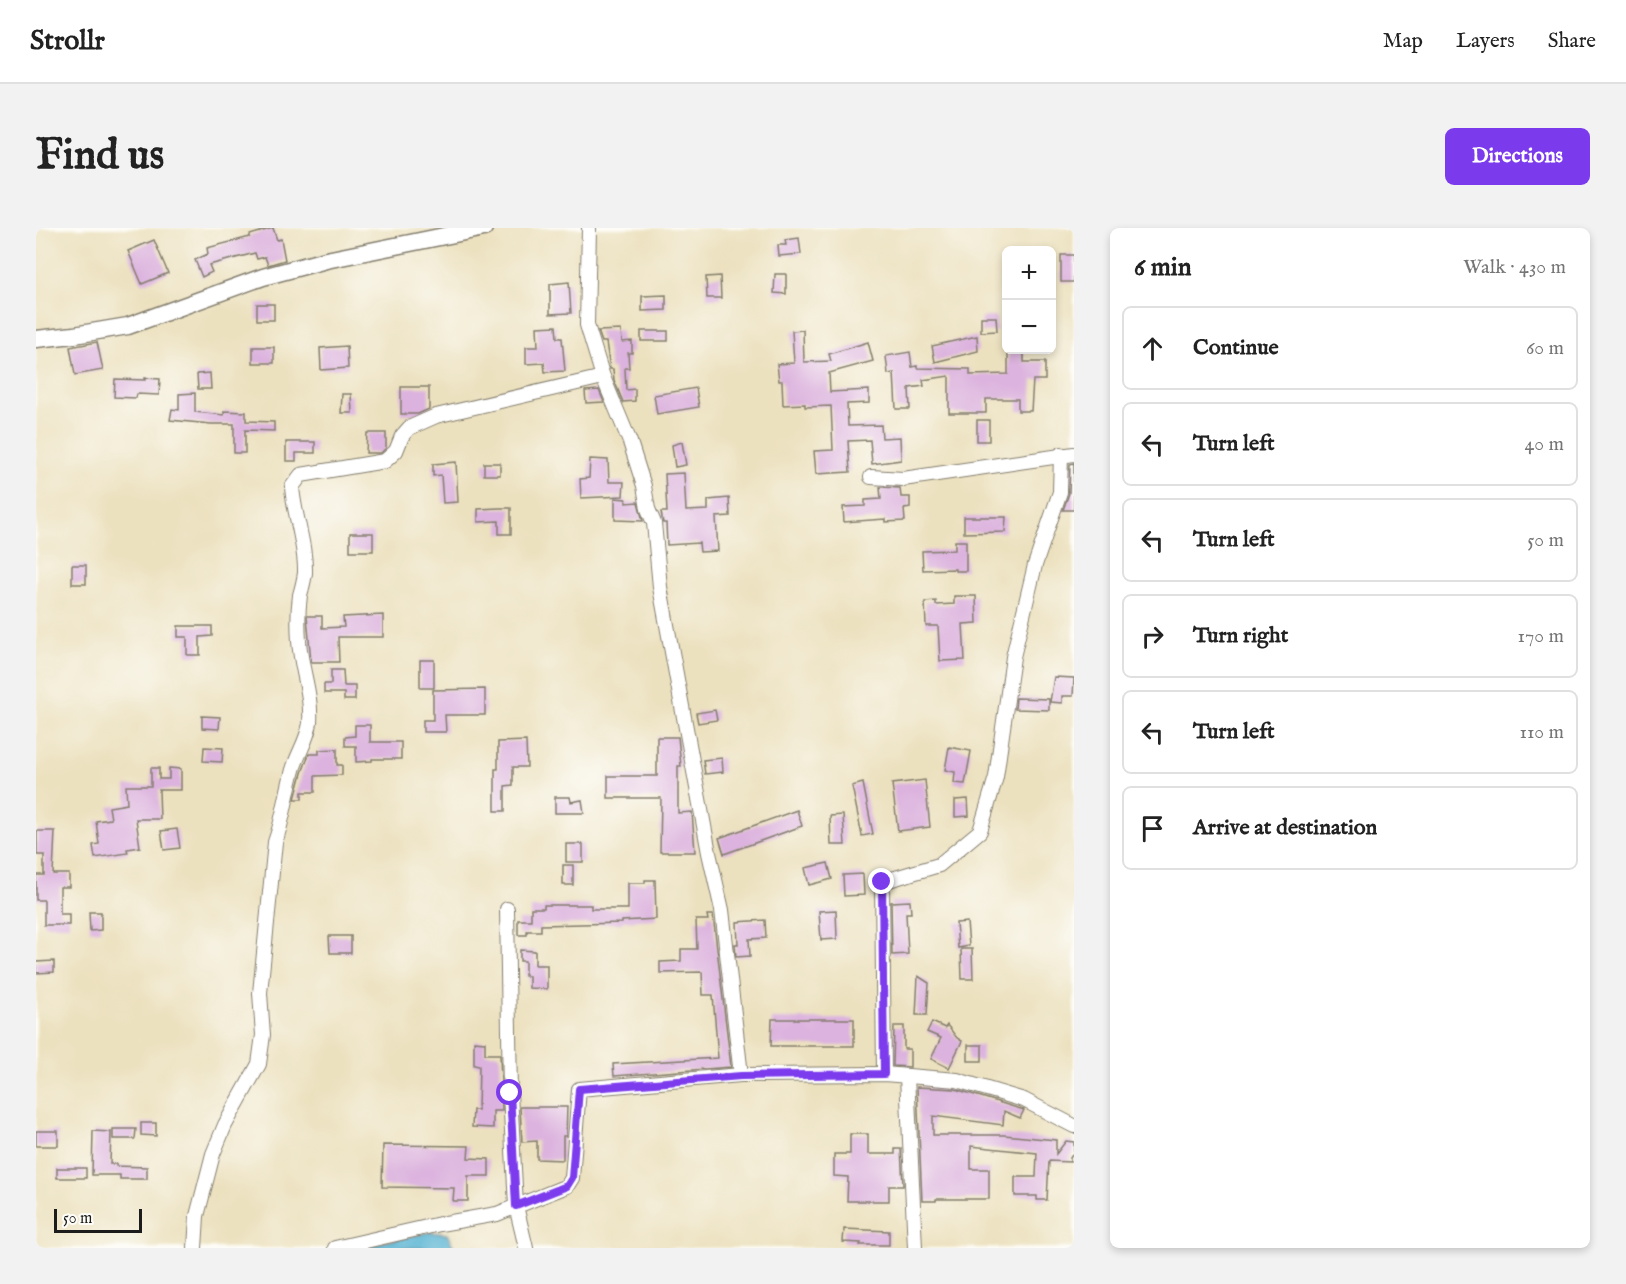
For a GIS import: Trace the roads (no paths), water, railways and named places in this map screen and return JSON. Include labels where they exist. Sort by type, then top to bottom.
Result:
[{"type":"main road","points":[[36,339],[128,326],[264,277],[326,260],[484,228]]},
{"type":"street","points":[[589,228],[587,325],[603,377],[630,442],[654,523],[662,599],[709,853],[722,910],[741,1076]]},
{"type":"street","points":[[195,1248],[198,1216],[213,1154],[225,1125],[259,1064],[263,1035],[260,993],[275,842],[282,824],[288,786],[310,726],[310,697],[303,673],[299,639],[300,599],[305,573],[303,551],[293,508],[292,487],[301,475],[385,461],[396,451],[402,436],[410,428],[436,416],[603,377]]},
{"type":"street","points":[[871,477],[903,479],[1068,454],[1059,492],[1035,565],[1018,634],[996,777],[980,831],[939,865],[882,882],[884,1074]]},
{"type":"street","points":[[507,909],[510,1093],[516,1206],[526,1248]]},
{"type":"street","points":[[335,1248],[440,1224],[497,1214],[567,1186],[572,1178],[579,1089],[741,1076],[884,1074],[969,1083],[1024,1100],[1074,1126]]},
{"type":"street","points":[[907,1076],[915,1248]]},
{"type":"water","points":[[430,1232],[447,1234],[454,1248],[354,1248]]}]
